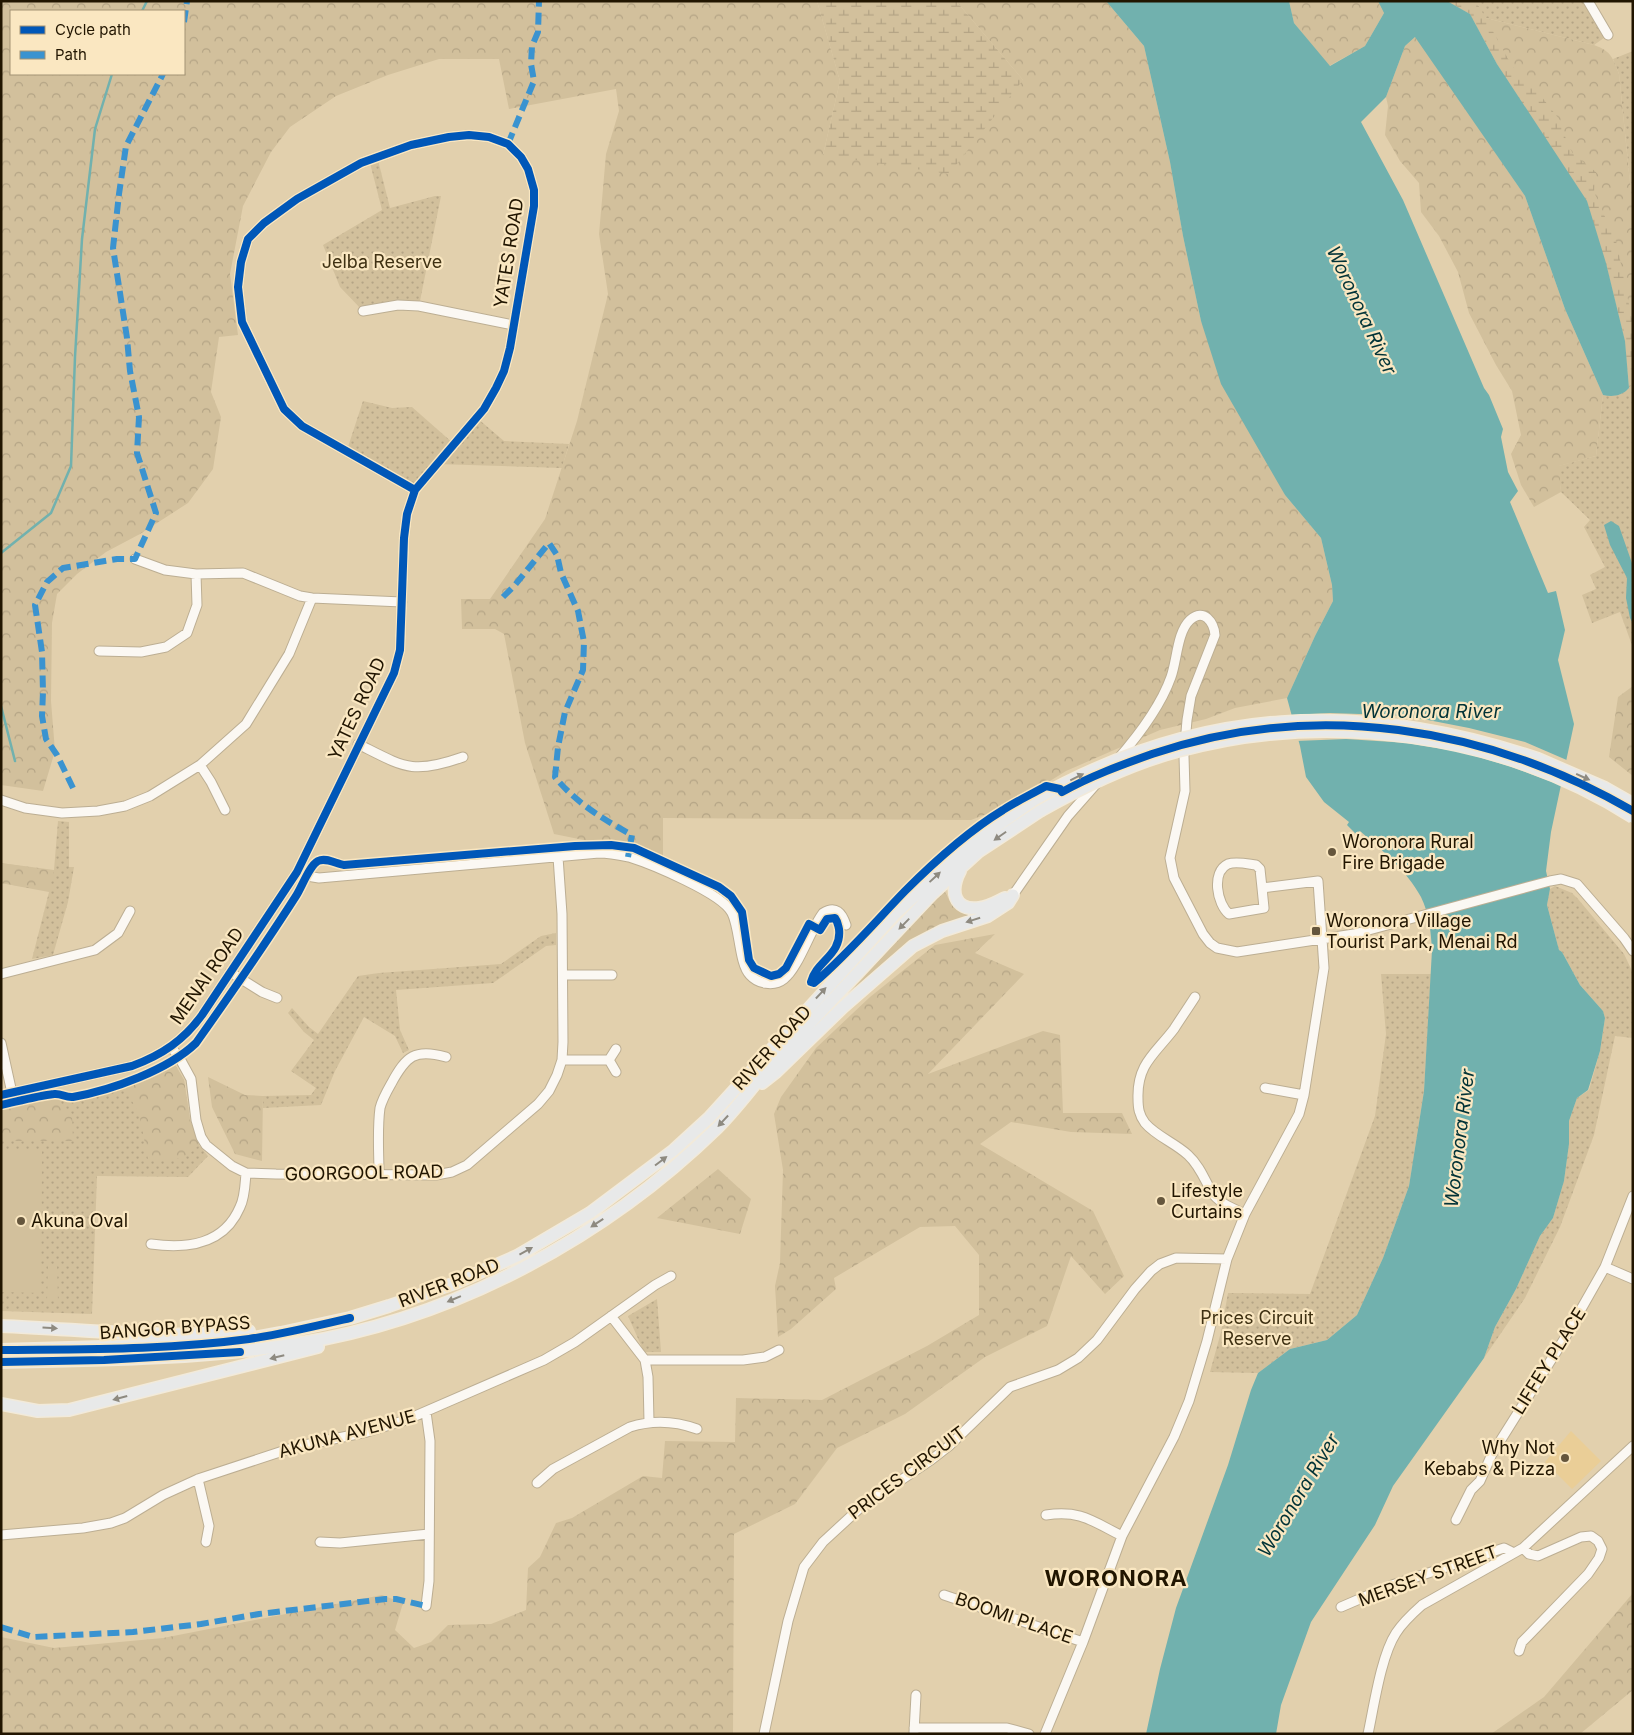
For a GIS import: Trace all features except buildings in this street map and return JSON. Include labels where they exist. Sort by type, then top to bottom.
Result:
[{"type":"main road","name":"RIVER ROAD","points":[[350,1318],[455,1283],[517,1256],[590,1213],[674,1150],[709,1118],[895,914],[974,842],[1034,800],[1098,767],[1175,740],[1245,726],[1336,720],[1411,726],[1487,742],[1563,768],[1633,804]]},
{"type":"main road","name":"RIVER ROAD","points":[[374,1327],[406,1318],[511,1274],[551,1253],[606,1218],[663,1176],[717,1128],[767,1069],[868,961],[933,893],[963,865],[1007,832],[1040,811],[1110,775],[1178,751],[1250,737],[1335,731],[1383,734],[1438,741],[1522,764],[1572,784],[1605,800],[1633,817]]},
{"type":"main road","points":[[963,865],[957,876],[954,888],[956,899],[962,905],[979,908],[994,904],[1013,895]]},
{"type":"main road","points":[[746,1096],[776,1072],[844,1007],[913,946],[942,931],[988,916],[1008,903],[1013,895]]},
{"type":"main road","points":[[1,1326],[135,1333],[220,1333],[350,1318]]},
{"type":"main road","name":"BANGOR BYPASS","points":[[1,1350],[134,1348],[217,1342],[281,1333],[350,1318]]},
{"type":"main road","points":[[1,1404],[28,1410],[50,1411],[81,1408],[333,1343],[374,1327]]},
{"type":"main road","name":"BANGOR BYPASS","points":[[1,1362],[104,1360],[240,1352],[298,1344],[374,1327]]},
{"type":"street","points":[[1588,1],[1608,34]]},
{"type":"street","name":"YATES ROAD","points":[[297,872],[394,673],[400,650],[404,538],[407,514],[415,490],[484,409],[504,371],[510,348],[534,206],[534,190],[528,169],[521,157],[508,144],[489,137],[470,135],[449,137],[411,145],[372,157],[297,199],[264,223],[248,239],[241,262],[238,288],[242,322],[284,409],[302,426],[415,490]]},
{"type":"street","points":[[363,311],[398,305],[418,306],[513,325]]},
{"type":"street","points":[[135,559],[164,570],[196,574],[243,573],[300,596],[312,598],[402,602]]},
{"type":"street","points":[[99,651],[141,652],[166,647],[187,633],[197,605],[196,574]]},
{"type":"street","points":[[1,800],[25,808],[62,813],[98,811],[125,806],[150,796],[200,765],[246,724],[289,654],[312,598]]},
{"type":"street","points":[[1013,895],[1068,816],[1129,747],[1147,721],[1171,677],[1185,628],[1190,620],[1202,616],[1212,622],[1215,635],[1191,696],[1184,756],[1184,792],[1170,858],[1174,878],[1203,934],[1210,943],[1217,948],[1236,952],[1354,934],[1561,879],[1577,884],[1633,951]]},
{"type":"street","points":[[358,744],[398,764],[410,767],[424,768],[444,764],[462,757]]},
{"type":"street","points":[[200,765],[225,810]]},
{"type":"street","points":[[297,872],[319,878],[607,853],[628,857],[654,866],[709,893],[722,902],[731,912],[738,929],[743,960],[748,974],[759,982],[770,983],[783,980],[791,972],[823,913],[828,910],[838,912],[843,916],[846,926]]},
{"type":"street","name":"GOORGOOL ROAD","points":[[171,1047],[191,1079],[196,1120],[201,1137],[206,1145],[232,1166],[246,1172],[436,1175],[452,1172],[467,1165],[538,1104],[549,1091],[562,1060],[562,914],[558,857]]},
{"type":"street","points":[[1232,863],[1256,865],[1260,869],[1262,888],[1264,908],[1229,914],[1224,909],[1218,896],[1219,875],[1226,865],[1232,863]]},
{"type":"street","name":"MENAI ROAD","points":[[1,1095],[132,1066],[149,1060],[171,1047],[193,1027],[297,872]]},
{"type":"street","points":[[1045,1734],[1083,1642],[1122,1536],[1174,1437],[1189,1401],[1207,1341],[1227,1259],[1245,1214],[1299,1114],[1304,1095],[1324,968],[1318,881],[1262,888]]},
{"type":"street","points":[[1,974],[95,950],[118,933],[130,911]]},
{"type":"street","points":[[230,972],[262,992],[277,998]]},
{"type":"street","points":[[563,975],[612,975]]},
{"type":"street","points":[[1195,997],[1146,1063],[1141,1073],[1138,1084],[1140,1116],[1147,1125],[1188,1156],[1204,1174],[1211,1192],[1226,1206],[1245,1214]]},
{"type":"street","points":[[1,1043],[12,1093]]},
{"type":"street","points":[[609,1060],[616,1049]]},
{"type":"street","points":[[379,1175],[380,1106],[401,1065],[409,1058],[419,1054],[432,1053],[446,1057]]},
{"type":"street","points":[[562,1060],[609,1060]]},
{"type":"street","points":[[609,1060],[616,1072]]},
{"type":"street","points":[[1265,1088],[1304,1095]]},
{"type":"street","points":[[151,1244],[170,1247],[192,1246],[213,1238],[231,1223],[241,1206],[246,1172]]},
{"type":"street","name":"LIFFEY PLACE","points":[[1456,1520],[1471,1490],[1480,1481],[1492,1454],[1563,1341],[1605,1267],[1633,1196]]},
{"type":"street","name":"PRICES CIRCUIT","points":[[764,1734],[788,1621],[804,1567],[823,1542],[861,1507],[949,1446],[1010,1388],[1058,1370],[1078,1358],[1097,1340],[1135,1290],[1151,1271],[1160,1264],[1176,1258],[1227,1259]]},
{"type":"street","points":[[1605,1267],[1633,1279]]},
{"type":"street","name":"AKUNA AVENUE","points":[[1,1536],[84,1528],[111,1523],[125,1518],[163,1494],[198,1479],[295,1447],[384,1427],[426,1412],[544,1360],[575,1342],[655,1285],[671,1276]]},
{"type":"street","points":[[611,1316],[646,1360],[649,1422]]},
{"type":"street","points":[[646,1360],[742,1360],[765,1357],[779,1350]]},
{"type":"street","points":[[426,1412],[430,1441],[429,1581],[426,1606]]},
{"type":"street","points":[[537,1483],[553,1470],[630,1427],[649,1422],[683,1424],[697,1429]]},
{"type":"street","points":[[1368,1734],[1384,1659],[1396,1632],[1409,1616],[1422,1605],[1523,1548],[1633,1446]]},
{"type":"street","points":[[198,1479],[210,1526],[206,1542]]},
{"type":"street","points":[[1046,1516],[1067,1513],[1080,1515],[1122,1536]]},
{"type":"street","points":[[320,1542],[340,1543],[429,1534]]},
{"type":"street","points":[[1519,1651],[1522,1642],[1588,1574],[1600,1558],[1602,1549],[1595,1538],[1586,1536],[1538,1556],[1530,1554],[1523,1548]]},
{"type":"street","name":"MERSEY STREET","points":[[1342,1608],[1392,1585],[1504,1548],[1514,1553]]},
{"type":"street","name":"BOOMI PLACE","points":[[944,1595],[1083,1642]]},
{"type":"street","points":[[916,1695],[914,1731],[1008,1728],[1029,1734]]},
{"type":"shaded area","points":[[1571,1431],[1601,1461],[1572,1489],[1545,1462]]},
{"type":"green space","points":[[1,1],[817,1],[840,81],[823,155],[1023,80],[956,1],[1106,1],[1144,46],[1170,162],[1201,321],[1285,495],[1321,538],[1332,585],[1333,601],[1287,698],[1235,708],[1206,719],[1160,730],[1066,771],[1013,804],[971,820],[663,818],[663,856],[554,834],[525,743],[504,634],[495,629],[462,629],[461,599],[490,599],[545,519],[577,421],[608,294],[599,234],[606,154],[619,111],[616,89],[509,109],[499,59],[439,59],[388,75],[336,96],[290,127],[271,152],[243,206],[230,274],[238,335],[219,337],[211,392],[221,417],[213,469],[188,503],[140,534],[106,552],[77,574],[57,594],[52,623],[51,701],[55,751],[43,791],[1,785]]},
{"type":"green space","points":[[817,1],[956,1],[1023,80],[949,174],[823,155],[840,81]]},
{"type":"green space","points":[[1289,1],[1378,1],[1384,13],[1365,46],[1329,66],[1294,23]]},
{"type":"green space","points":[[1447,1],[1588,1],[1608,35],[1594,45],[1470,14]]},
{"type":"green space","points":[[1447,1],[1474,1],[1480,8],[1512,66],[1541,96],[1562,123],[1567,144],[1574,155],[1596,172],[1594,192],[1617,244],[1633,325],[1633,369],[1627,370],[1625,341],[1606,263],[1470,14]]},
{"type":"green space","points":[[1470,14],[1600,47],[1611,56],[1615,64],[1619,74],[1633,212],[1633,384],[1629,388],[1625,341],[1606,263]]},
{"type":"green space","points":[[1416,36],[1525,196],[1565,309],[1603,395],[1596,456],[1559,466],[1561,492],[1534,507],[1521,485],[1511,454],[1521,435],[1512,391],[1469,313],[1458,272],[1439,236],[1421,212],[1419,183],[1400,161],[1385,135],[1388,106],[1386,97],[1405,46]]},
{"type":"green space","points":[[1633,51],[1633,212],[1619,74],[1613,59]]},
{"type":"green space","name":"Jelba Reserve","points":[[377,156],[390,208],[441,196],[419,306],[363,311],[340,287],[323,245],[382,210],[369,159]]},
{"type":"green space","points":[[1633,384],[1633,648],[1620,612],[1592,623],[1582,595],[1596,589],[1590,575],[1605,567],[1584,527],[1590,520],[1561,492],[1558,466],[1596,456],[1603,395],[1613,396],[1620,394]]},
{"type":"green space","points":[[363,401],[392,408],[412,407],[454,444],[477,418],[504,441],[569,444],[562,468],[436,464],[415,490],[347,450]]},
{"type":"green space","points":[[1633,686],[1633,776],[1609,757],[1618,697]]},
{"type":"green space","points":[[58,821],[69,822],[69,867],[74,867],[68,902],[53,955],[32,959],[49,892],[1,883],[1,863],[54,870]]},
{"type":"green space","points":[[1,863],[54,871],[49,891],[1,883]]},
{"type":"green space","points":[[1555,886],[1572,893],[1624,954],[1633,973],[1633,1038],[1615,1036],[1594,1135],[1560,1227],[1525,1298],[1484,1358],[1495,1327],[1516,1289],[1540,1236],[1553,1218],[1564,1181],[1569,1144],[1569,1121],[1577,1098],[1589,1090],[1600,1051],[1605,1018],[1603,1011],[1580,985],[1562,952],[1559,950],[1547,905],[1550,889]]},
{"type":"green space","points":[[945,892],[956,908],[975,916],[934,929],[858,990],[855,987],[926,908]]},
{"type":"green space","points":[[556,933],[556,945],[546,946],[493,983],[396,990],[400,1030],[409,1050],[403,1053],[395,1036],[364,1017],[335,1071],[321,1105],[263,1108],[263,1096],[311,1095],[316,1088],[291,1071],[314,1040],[304,1032],[288,1013],[292,1008],[318,1034],[358,976],[501,964],[541,936]]},
{"type":"green space","points":[[995,934],[975,953],[1024,974],[928,1074],[1043,1031],[1060,1035],[1063,1113],[1122,1113],[1132,1134],[1071,1132],[1011,1122],[980,1144],[1093,1211],[1124,1276],[1105,1294],[1071,1256],[1047,1326],[985,1357],[905,1414],[837,1448],[795,1504],[734,1534],[733,1734],[1,1734],[1,1637],[54,1648],[163,1638],[382,1595],[403,1603],[395,1630],[414,1648],[431,1642],[448,1625],[491,1624],[526,1610],[528,1568],[540,1557],[556,1523],[572,1518],[643,1476],[662,1478],[665,1441],[735,1442],[736,1398],[822,1400],[927,1346],[979,1315],[979,1255],[955,1226],[920,1227],[834,1278],[836,1289],[791,1329],[778,1337],[775,1286],[780,1263],[783,1170],[774,1114],[781,1097],[816,1048],[870,997],[935,945]]},
{"type":"green space","name":"Prices Circuit Reserve","points":[[1381,974],[1431,974],[1424,1091],[1409,1186],[1383,1258],[1357,1315],[1327,1340],[1290,1349],[1258,1373],[1210,1372],[1221,1332],[1228,1293],[1310,1294],[1375,1116],[1386,1034]]},
{"type":"green space","points":[[174,1063],[184,1080],[190,1120],[199,1145],[208,1156],[188,1177],[97,1176],[92,1314],[1,1311],[1,1109],[53,1098],[71,1100],[117,1089]]},
{"type":"green space","points":[[174,1063],[184,1080],[190,1120],[199,1145],[187,1155],[176,1159],[148,1159],[139,1113],[123,1086]]},
{"type":"green space","points":[[208,1077],[245,1095],[263,1096],[262,1161],[235,1154],[212,1107]]},
{"type":"green space","points":[[53,1098],[72,1114],[73,1141],[1,1141],[1,1109]]},
{"type":"green space","name":"Akuna Oval","points":[[1,1149],[42,1150],[41,1293],[1,1292]]},
{"type":"green space","points":[[718,1169],[751,1199],[740,1234],[657,1218]]},
{"type":"green space","points":[[48,1264],[57,1264],[58,1300],[47,1300]]},
{"type":"green space","points":[[657,1299],[661,1352],[644,1352],[628,1316]]},
{"type":"green space","points":[[1633,1593],[1633,1690],[1580,1734],[1491,1734],[1544,1697]]},
{"type":"water","name":"Woronora River","points":[[1106,1],[1289,1],[1294,23],[1330,66],[1365,46],[1384,13],[1378,1],[1447,1],[1470,14],[1497,64],[1587,201],[1606,263],[1625,341],[1629,388],[1617,395],[1603,395],[1565,309],[1525,196],[1415,37],[1405,46],[1386,97],[1361,122],[1403,200],[1484,388],[1489,395],[1503,429],[1501,437],[1508,472],[1518,491],[1510,502],[1548,593],[1556,591],[1565,630],[1558,660],[1574,724],[1551,832],[1546,871],[1550,889],[1547,905],[1559,950],[1562,952],[1580,985],[1603,1011],[1605,1018],[1600,1051],[1588,1090],[1577,1098],[1569,1121],[1569,1144],[1564,1181],[1553,1218],[1540,1236],[1516,1289],[1495,1327],[1484,1358],[1393,1486],[1375,1525],[1311,1622],[1281,1705],[1276,1734],[1146,1734],[1176,1608],[1228,1465],[1258,1373],[1290,1349],[1327,1340],[1357,1315],[1383,1258],[1409,1186],[1424,1091],[1432,950],[1431,936],[1424,903],[1409,878],[1360,831],[1356,834],[1347,825],[1349,822],[1324,802],[1306,777],[1287,698],[1333,601],[1332,585],[1321,538],[1285,495],[1221,384],[1201,321],[1170,162],[1144,46]]},
{"type":"water","points":[[1611,521],[1619,526],[1633,566],[1633,624],[1626,598],[1627,578],[1610,545],[1604,525]]},
{"type":"pier","points":[[1330,713],[1390,715],[1428,720],[1525,742],[1569,761],[1563,786],[1509,766],[1461,752],[1407,743],[1377,741],[1346,739],[1296,741],[1289,715]]},
{"type":"waterway","points":[[142,10],[147,1]]},
{"type":"waterway","points":[[1,553],[51,513],[71,466],[82,239],[95,129],[112,75]]},
{"type":"waterway","points":[[1,706],[15,761]]},
{"type":"marked path","points":[[185,15],[187,1]]},
{"type":"marked path","points":[[508,144],[534,81],[531,64],[532,46],[538,32],[539,1]]},
{"type":"marked path","points":[[73,788],[57,755],[46,739],[42,716],[42,652],[35,605],[47,582],[63,568],[117,559],[135,559],[156,513],[137,453],[139,417],[130,371],[127,338],[113,248],[126,146],[162,75]]},
{"type":"marked path","points":[[503,597],[549,543],[557,555],[561,573],[578,611],[584,642],[583,670],[565,712],[558,747],[555,777],[590,810],[632,835],[628,857]]},
{"type":"marked path","points":[[1,1627],[33,1637],[133,1632],[385,1599],[396,1599],[426,1606]]},
{"type":"cycle path","points":[[1,1095],[132,1066],[172,1046],[188,1032],[202,1015],[297,872],[394,673],[400,650],[404,538],[407,514],[415,490],[484,409],[504,371],[510,348],[534,206],[534,190],[528,169],[521,157],[508,144],[489,137],[469,135],[449,137],[411,145],[361,163],[297,199],[264,223],[248,239],[241,262],[238,287],[242,322],[284,409],[302,426],[415,490]]},
{"type":"cycle path","points":[[1,1105],[48,1095],[57,1094],[73,1097],[88,1094],[139,1078],[184,1053],[196,1043],[284,915],[312,867],[321,860],[344,865],[575,846],[611,845],[634,848],[719,887],[731,896],[742,912],[749,960],[754,968],[771,976],[779,974],[786,968],[809,924],[820,930],[827,919],[835,918],[839,929],[837,945],[814,975],[811,982],[814,983],[940,858],[964,837],[1008,807],[1046,786],[1060,789],[1062,792],[1140,758],[1213,737],[1275,728],[1337,725],[1398,730],[1459,741],[1519,758],[1577,782],[1633,811]]},
{"type":"cycle path","points":[[1,1350],[125,1348],[218,1343],[274,1335],[350,1318]]},
{"type":"cycle path","points":[[1,1362],[104,1360],[240,1352]]},
{"type":"place","name":"Woronora Rural Fire Brigade","points":[[1332,852]]},
{"type":"place","name":"Woronora Village Tourist Park, Menai Rd","points":[[1316,931]]},
{"type":"place","name":"Lifestyle Curtains","points":[[1161,1201]]},
{"type":"place","name":"Akuna Oval","points":[[21,1221]]},
{"type":"place","name":"Why Not Kebabs & Pizza","points":[[1565,1458]]},
{"type":"district","name":"WORONORA","points":[[1116,1578]]}]
